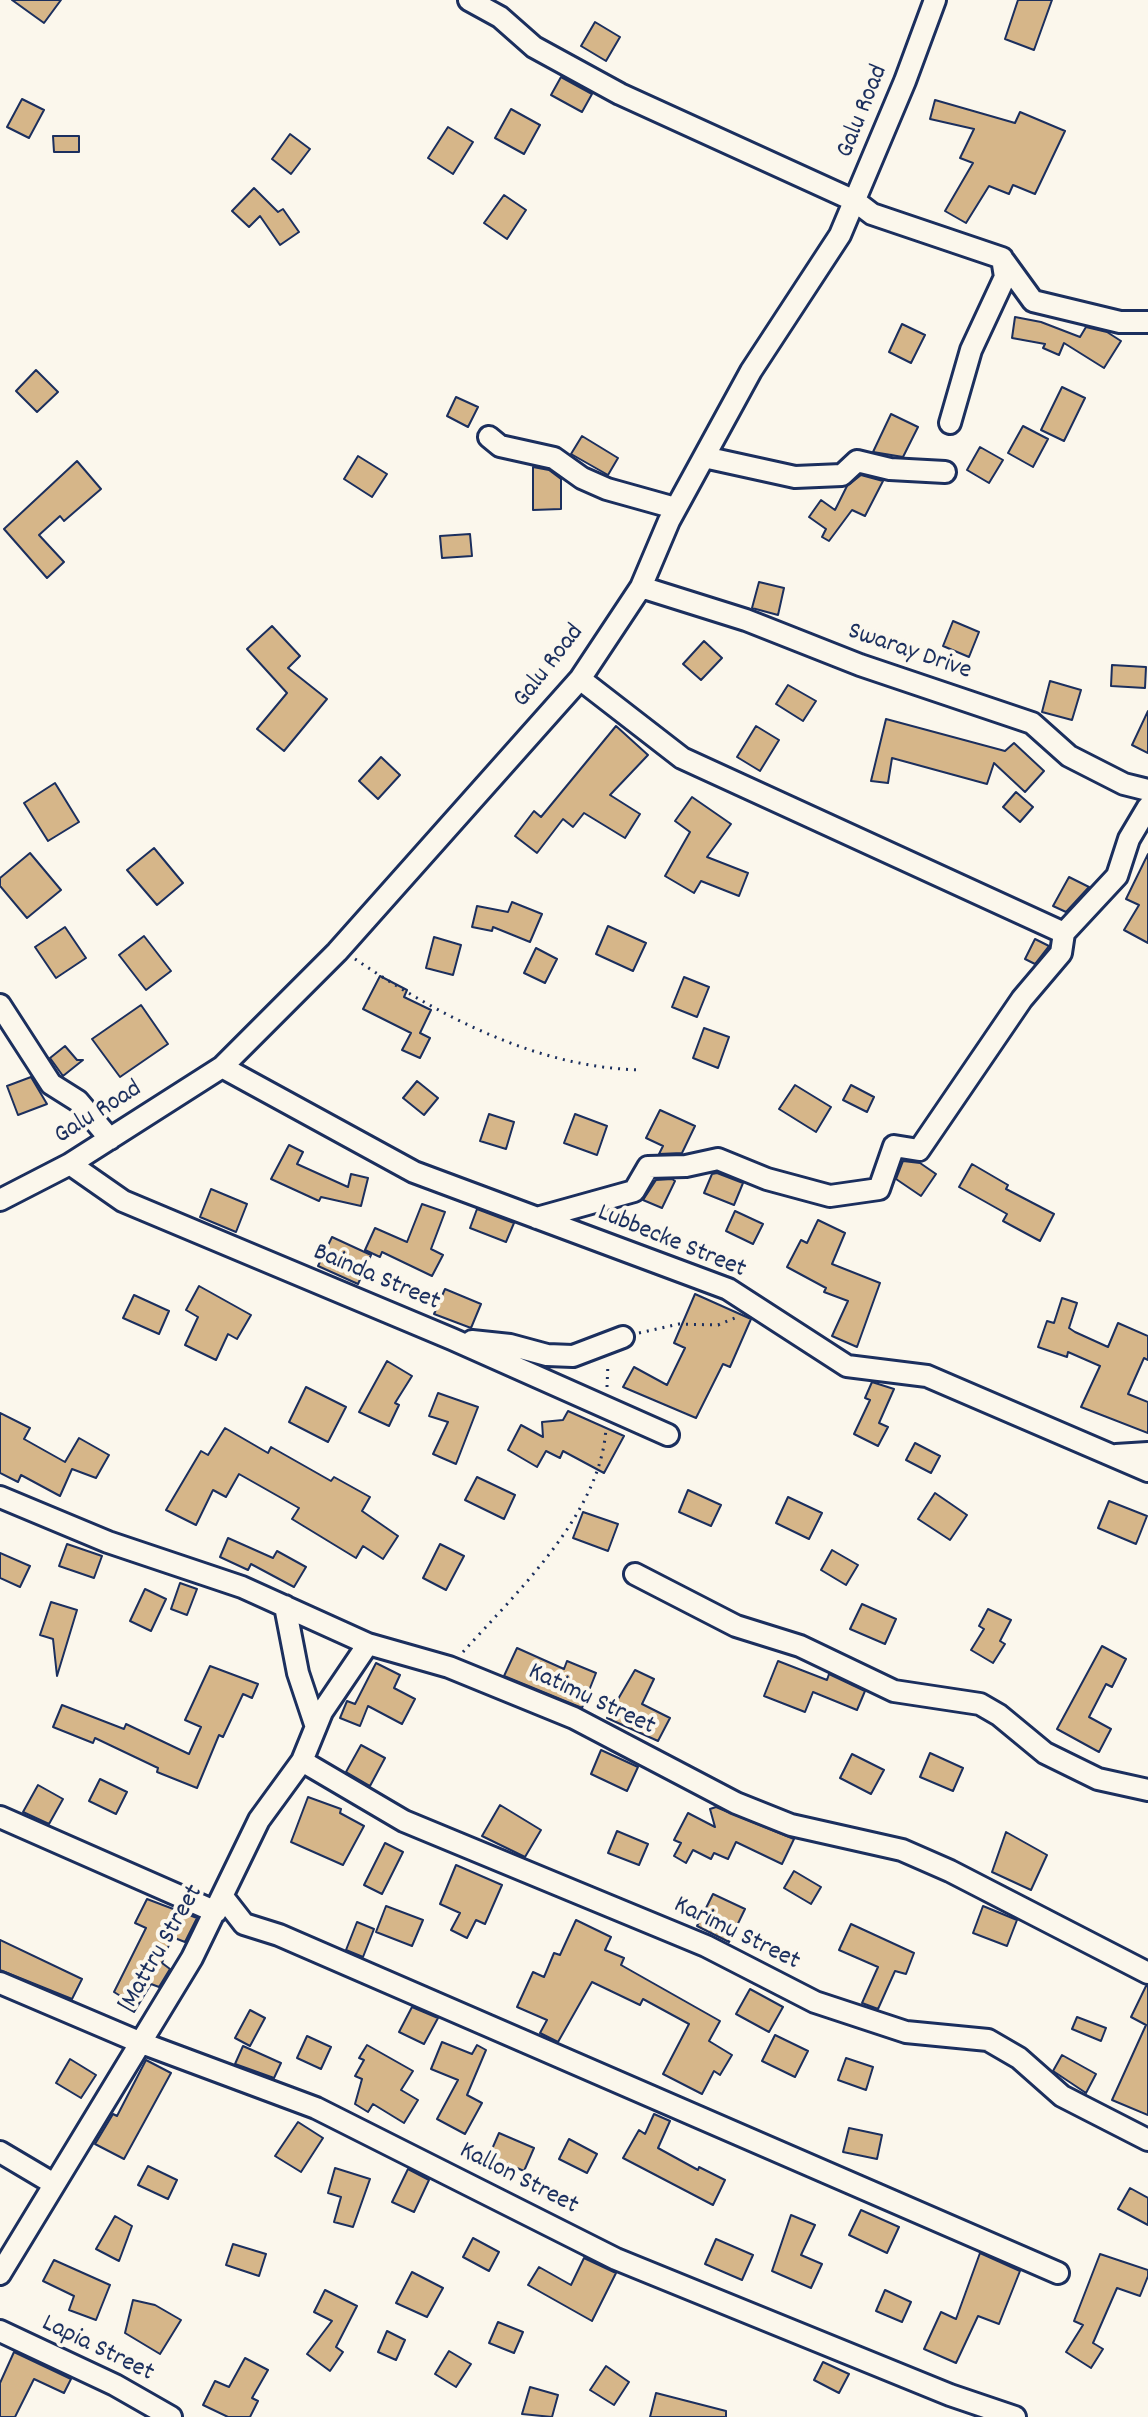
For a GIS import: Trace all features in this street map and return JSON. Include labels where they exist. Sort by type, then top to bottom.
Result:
[{"type":"street","points":[[469,0],[500,17],[534,47],[620,94],[855,201],[872,214],[1002,258],[1033,301],[1120,322],[1148,322]]},
{"type":"street","name":"Galu Road","points":[[0,1200],[70,1164],[222,1067],[337,952],[580,679],[641,587],[675,508],[751,371],[840,235],[905,81],[935,0]]},
{"type":"street","points":[[950,423],[971,350],[1005,277],[1002,258]]},
{"type":"street","points":[[489,437],[500,446],[554,458],[582,478],[607,489],[675,508]]},
{"type":"street","points":[[704,457],[795,477],[842,475],[857,461],[890,469],[945,472]]},
{"type":"street","name":"Swaray Drive","points":[[641,587],[746,620],[860,665],[1032,723],[1069,756],[1124,784],[1148,790]]},
{"type":"street","points":[[580,679],[682,758],[1064,933]]},
{"type":"street","points":[[537,1218],[634,1191],[648,1167],[686,1166],[718,1159],[767,1179],[830,1196],[879,1189],[894,1146],[919,1150],[929,1139],[1005,1023],[1061,953],[1064,933],[1117,876],[1129,839],[1148,807]]},
{"type":"street","points":[[0,1005],[51,1084],[78,1101],[110,1139]]},
{"type":"street","name":"Lubbecke Street","points":[[222,1067],[414,1172],[728,1289],[847,1366],[927,1376],[1148,1471]]},
{"type":"street","name":"Bainda Street","points":[[70,1164],[123,1201],[452,1339],[668,1435]]},
{"type":"street","points":[[452,1339],[573,1356],[623,1337]]},
{"type":"street","points":[[1112,1455],[1148,1453]]},
{"type":"street","name":"Katimu Street","points":[[0,1497],[108,1542],[242,1587],[368,1644],[449,1667],[574,1718],[736,1803],[791,1825],[902,1850],[950,1871],[1148,1973]]},
{"type":"street","points":[[635,1574],[736,1626],[800,1646],[894,1691],[980,1704],[999,1715],[1045,1753],[1073,1764],[1098,1779],[1148,1790]]},
{"type":"street","points":[[285,1606],[298,1673],[316,1727]]},
{"type":"street","name":"Mattru Street","points":[[0,2274],[220,1904],[259,1820],[302,1761],[322,1712],[368,1644]]},
{"type":"street","name":"Karimu Street","points":[[302,1761],[404,1821],[706,1946],[815,2002],[906,2032],[988,2040],[1019,2058],[1062,2096],[1148,2140]]},
{"type":"street","points":[[0,1817],[220,1904],[244,1924],[279,1935],[1058,2273]]},
{"type":"street","name":"Kallon Street","points":[[0,1983],[139,2042],[316,2108],[616,2259],[950,2395],[1015,2417]]},
{"type":"street","points":[[0,2152],[54,2184]]},
{"type":"street","name":"Lapia Street","points":[[0,2331],[115,2385],[171,2417]]},
{"type":"path","points":[[337,952],[355,959],[413,999],[545,1056],[616,1069],[642,1070]]},
{"type":"path","points":[[449,1667],[538,1568],[585,1503],[606,1432],[608,1356],[623,1337],[679,1324],[718,1325],[759,1308]]},
{"type":"building","points":[[12,0],[61,0],[44,23]]},
{"type":"building","points":[[1018,0],[1052,0],[1034,50],[1005,39]]},
{"type":"building","points":[[595,22],[620,37],[606,61],[581,46]]},
{"type":"building","points":[[561,77],[592,94],[582,112],[551,95]]},
{"type":"building","points":[[22,99],[44,110],[29,138],[7,127]]},
{"type":"building","points":[[935,100],[1015,123],[1020,112],[1065,131],[1035,194],[1013,185],[1009,194],[989,186],[966,223],[945,211],[973,163],[960,158],[974,129],[930,119]]},
{"type":"building","points":[[511,109],[540,125],[524,154],[495,138]]},
{"type":"building","points":[[448,127],[473,142],[453,174],[428,158]]},
{"type":"building","points":[[290,134],[310,149],[291,174],[272,159]]},
{"type":"building","points":[[53,136],[79,136],[79,152],[54,152]]},
{"type":"building","points":[[254,188],[278,212],[283,209],[299,232],[280,245],[260,216],[249,227],[232,211]]},
{"type":"building","points":[[504,195],[526,210],[507,239],[484,223]]},
{"type":"building","points":[[1015,317],[1041,322],[1080,337],[1086,327],[1107,332],[1121,341],[1104,368],[1064,343],[1059,355],[1043,348],[1045,344],[1012,338]]},
{"type":"building","points":[[902,324],[925,335],[911,363],[889,352]]},
{"type":"building","points":[[36,370],[58,392],[37,412],[16,391]]},
{"type":"building","points":[[1062,387],[1085,398],[1064,441],[1041,430]]},
{"type":"building","points":[[456,397],[478,407],[468,427],[447,416]]},
{"type":"building","points":[[891,414],[918,427],[903,457],[873,452]]},
{"type":"building","points":[[1023,426],[1048,439],[1033,467],[1008,453]]},
{"type":"building","points":[[582,436],[618,458],[608,475],[571,454]]},
{"type":"building","points":[[980,447],[1003,460],[989,483],[967,470]]},
{"type":"building","points":[[358,456],[387,474],[372,497],[344,479]]},
{"type":"building","points":[[77,461],[101,489],[64,521],[60,516],[39,535],[64,562],[47,578],[4,529]]},
{"type":"building","points":[[533,467],[549,470],[561,479],[561,509],[533,510]]},
{"type":"building","points":[[861,475],[883,481],[865,516],[852,510],[829,541],[822,537],[826,529],[809,517],[821,500],[835,510],[847,486]]},
{"type":"building","points":[[470,534],[472,556],[442,558],[440,536]]},
{"type":"building","points":[[759,582],[784,588],[778,615],[752,608]]},
{"type":"building","points":[[953,621],[979,632],[969,657],[943,646]]},
{"type":"building","points":[[272,626],[300,656],[288,668],[327,699],[284,751],[257,729],[287,693],[247,649]]},
{"type":"building","points":[[704,641],[722,658],[701,680],[683,664]]},
{"type":"building","points":[[1112,665],[1146,667],[1145,688],[1111,686]]},
{"type":"building","points":[[1050,681],[1081,690],[1072,720],[1042,712]]},
{"type":"building","points":[[788,685],[816,701],[803,721],[776,704]]},
{"type":"building","points":[[1148,711],[1148,753],[1132,745]]},
{"type":"building","points":[[886,719],[1005,751],[1014,743],[1044,771],[1025,792],[994,763],[987,784],[892,758],[888,783],[871,781]]},
{"type":"building","points":[[616,726],[648,755],[610,795],[640,814],[625,838],[584,813],[573,827],[563,819],[537,853],[515,836],[534,811],[541,817]]},
{"type":"building","points":[[756,726],[779,740],[760,771],[737,757]]},
{"type":"building","points":[[381,757],[400,775],[378,799],[359,781]]},
{"type":"building","points":[[55,783],[79,822],[48,841],[24,803]]},
{"type":"building","points":[[1016,792],[1033,807],[1020,822],[1003,807]]},
{"type":"building","points":[[692,797],[731,824],[707,857],[748,873],[739,896],[701,881],[694,893],[665,876],[690,832],[675,821]]},
{"type":"building","points":[[154,848],[183,883],[157,905],[127,870]]},
{"type":"building","points":[[30,853],[61,890],[27,918],[0,886],[0,878]]},
{"type":"building","points":[[1148,854],[1148,943],[1124,930],[1139,905],[1126,899]]},
{"type":"building","points":[[1069,877],[1089,887],[1066,912],[1053,906]]},
{"type":"building","points":[[512,902],[542,914],[530,942],[493,927],[492,931],[472,927],[477,906],[508,912]]},
{"type":"building","points":[[608,926],[646,943],[633,971],[596,954]]},
{"type":"building","points":[[65,927],[86,958],[56,978],[35,947]]},
{"type":"building","points":[[144,936],[171,971],[146,990],[119,955]]},
{"type":"building","points":[[434,937],[461,945],[453,975],[426,968]]},
{"type":"building","points":[[1035,939],[1049,946],[1035,964],[1025,959]]},
{"type":"building","points":[[536,948],[557,959],[545,983],[524,973]]},
{"type":"building","points":[[380,976],[407,990],[404,997],[431,1010],[420,1033],[430,1038],[420,1058],[402,1050],[411,1033],[363,1009]]},
{"type":"building","points":[[684,977],[709,987],[697,1017],[672,1007]]},
{"type":"building","points":[[141,1005],[168,1044],[120,1077],[92,1039]]},
{"type":"building","points":[[704,1028],[729,1037],[718,1068],[693,1058]]},
{"type":"building","points":[[65,1046],[77,1060],[83,1060],[63,1076],[50,1058]]},
{"type":"building","points":[[31,1077],[47,1104],[18,1115],[7,1086]]},
{"type":"building","points":[[417,1081],[438,1098],[424,1115],[403,1098]]},
{"type":"building","points":[[795,1085],[831,1107],[816,1132],[779,1109]]},
{"type":"building","points":[[851,1085],[874,1097],[867,1112],[843,1100]]},
{"type":"building","points":[[660,1110],[695,1126],[682,1153],[659,1154],[663,1146],[646,1138]]},
{"type":"building","points":[[489,1114],[514,1122],[506,1149],[480,1141]]},
{"type":"building","points":[[575,1114],[607,1126],[597,1155],[564,1143]]},
{"type":"building","points":[[289,1145],[303,1152],[297,1164],[348,1187],[351,1174],[368,1178],[361,1206],[321,1197],[319,1201],[271,1179]]},
{"type":"building","points":[[903,1161],[920,1163],[936,1174],[921,1196],[896,1179]]},
{"type":"building","points":[[972,1164],[1008,1185],[1006,1189],[1054,1214],[1040,1241],[1003,1221],[1007,1214],[959,1187]]},
{"type":"building","points":[[712,1174],[743,1183],[734,1205],[704,1193]]},
{"type":"building","points":[[656,1180],[675,1181],[662,1208],[643,1200]]},
{"type":"building","points":[[211,1189],[247,1204],[236,1232],[200,1217]]},
{"type":"building","points":[[422,1204],[445,1212],[431,1249],[443,1255],[432,1276],[382,1252],[380,1257],[365,1250],[375,1228],[407,1242]]},
{"type":"building","points":[[477,1209],[514,1223],[506,1242],[470,1228]]},
{"type":"building","points":[[735,1211],[763,1224],[753,1244],[726,1231]]},
{"type":"building","points":[[818,1220],[845,1233],[832,1264],[880,1283],[857,1347],[832,1336],[848,1301],[824,1292],[826,1288],[787,1267],[801,1240],[807,1243]]},
{"type":"building","points":[[332,1237],[371,1255],[358,1284],[318,1266]]},
{"type":"building","points":[[199,1286],[251,1315],[237,1339],[228,1334],[216,1360],[185,1345],[198,1317],[186,1310]]},
{"type":"building","points":[[445,1289],[481,1304],[471,1328],[434,1314]]},
{"type":"building","points":[[695,1294],[751,1319],[730,1367],[723,1364],[696,1418],[623,1387],[634,1367],[667,1385],[685,1348],[674,1343]]},
{"type":"building","points":[[134,1295],[169,1311],[159,1334],[123,1318]]},
{"type":"building","points":[[1062,1298],[1077,1303],[1069,1328],[1108,1347],[1118,1323],[1148,1336],[1148,1360],[1144,1358],[1128,1394],[1148,1402],[1148,1433],[1081,1407],[1100,1366],[1068,1352],[1067,1357],[1038,1347],[1047,1321],[1054,1323]]},
{"type":"building","points":[[387,1361],[412,1376],[395,1403],[399,1405],[389,1426],[359,1412]]},
{"type":"building","points":[[872,1382],[894,1389],[879,1423],[888,1427],[878,1446],[854,1434],[870,1400],[865,1398]]},
{"type":"building","points":[[306,1387],[346,1407],[328,1442],[289,1422]]},
{"type":"building","points":[[438,1393],[478,1407],[456,1464],[433,1454],[448,1422],[429,1416]]},
{"type":"building","points":[[568,1411],[624,1436],[604,1473],[563,1451],[560,1458],[546,1451],[537,1467],[508,1450],[521,1425],[543,1437],[542,1422],[563,1420]]},
{"type":"building","points":[[0,1413],[30,1428],[24,1439],[65,1462],[79,1438],[109,1455],[96,1478],[72,1469],[60,1496],[21,1475],[18,1482],[0,1473]]},
{"type":"building","points":[[225,1428],[268,1453],[271,1447],[331,1481],[334,1477],[370,1497],[362,1511],[398,1536],[383,1559],[363,1546],[356,1558],[292,1519],[299,1508],[239,1474],[226,1497],[213,1490],[196,1525],[166,1510],[201,1451],[208,1455]]},
{"type":"building","points":[[915,1443],[940,1456],[931,1473],[906,1460]]},
{"type":"building","points":[[477,1477],[515,1495],[504,1519],[465,1500]]},
{"type":"building","points":[[688,1490],[721,1505],[711,1526],[679,1512]]},
{"type":"building","points":[[935,1493],[967,1515],[950,1540],[918,1519]]},
{"type":"building","points":[[788,1497],[822,1513],[809,1539],[776,1523]]},
{"type":"building","points":[[1109,1501],[1147,1516],[1136,1544],[1098,1528]]},
{"type":"building","points":[[583,1512],[618,1524],[608,1551],[573,1538]]},
{"type":"building","points":[[228,1538],[273,1558],[277,1551],[306,1567],[294,1587],[251,1564],[248,1570],[220,1557]]},
{"type":"building","points":[[67,1544],[102,1556],[94,1578],[59,1566]]},
{"type":"building","points":[[440,1544],[464,1556],[446,1590],[423,1578]]},
{"type":"building","points":[[832,1550],[858,1565],[846,1585],[821,1570]]},
{"type":"building","points":[[0,1553],[30,1566],[20,1587],[0,1578]]},
{"type":"building","points":[[180,1583],[197,1589],[187,1615],[171,1609]]},
{"type":"building","points":[[145,1589],[166,1599],[151,1631],[130,1621]]},
{"type":"building","points":[[51,1602],[77,1610],[57,1676],[53,1639],[40,1635]]},
{"type":"building","points":[[862,1604],[896,1619],[885,1644],[850,1629]]},
{"type":"building","points":[[988,1609],[1011,1620],[1000,1641],[1005,1644],[993,1663],[971,1650],[984,1629],[979,1626]]},
{"type":"building","points":[[1102,1646],[1126,1659],[1112,1687],[1106,1684],[1089,1717],[1111,1729],[1099,1752],[1057,1729]]},
{"type":"building","points":[[517,1648],[564,1669],[567,1661],[596,1673],[582,1708],[504,1676]]},
{"type":"building","points":[[778,1661],[827,1680],[829,1674],[865,1691],[857,1710],[813,1692],[805,1712],[764,1696]]},
{"type":"building","points":[[376,1663],[400,1675],[394,1688],[415,1699],[402,1724],[368,1706],[360,1726],[340,1718],[347,1701],[355,1704]]},
{"type":"building","points":[[210,1666],[258,1684],[252,1698],[243,1694],[223,1737],[219,1735],[197,1788],[157,1772],[158,1768],[95,1738],[93,1743],[53,1727],[62,1705],[124,1729],[126,1724],[189,1754],[201,1727],[185,1720]]},
{"type":"building","points":[[635,1670],[654,1679],[642,1704],[670,1718],[658,1741],[607,1718]]},
{"type":"building","points":[[361,1745],[385,1758],[370,1786],[346,1772]]},
{"type":"building","points":[[601,1750],[638,1767],[627,1791],[591,1774]]},
{"type":"building","points":[[930,1753],[963,1768],[953,1791],[920,1777]]},
{"type":"building","points":[[852,1754],[884,1770],[871,1794],[840,1778]]},
{"type":"building","points":[[100,1779],[127,1792],[116,1814],[89,1801]]},
{"type":"building","points":[[38,1785],[63,1799],[49,1824],[23,1812]]},
{"type":"building","points":[[308,1797],[341,1809],[340,1813],[364,1826],[343,1865],[291,1842]]},
{"type":"building","points":[[500,1805],[541,1830],[525,1857],[482,1836]]},
{"type":"building","points":[[716,1807],[794,1839],[782,1864],[736,1842],[728,1859],[714,1853],[711,1859],[693,1850],[686,1863],[674,1856],[681,1843],[674,1840],[688,1813],[715,1827],[710,1809]]},
{"type":"building","points":[[617,1831],[648,1844],[639,1865],[608,1853]]},
{"type":"building","points":[[1006,1832],[1047,1855],[1031,1890],[992,1872]]},
{"type":"building","points":[[385,1843],[403,1852],[382,1894],[364,1885]]},
{"type":"building","points":[[456,1865],[502,1885],[485,1924],[476,1920],[467,1938],[451,1930],[460,1913],[440,1904]]},
{"type":"building","points":[[794,1871],[821,1887],[811,1904],[784,1888]]},
{"type":"building","points":[[713,1894],[745,1909],[729,1942],[697,1926]]},
{"type":"building","points":[[147,1899],[197,1918],[185,1942],[172,1937],[162,1963],[170,1969],[159,1987],[151,1984],[134,2012],[118,2003],[122,1997],[114,1992],[146,1928],[135,1923]]},
{"type":"building","points":[[386,1906],[423,1920],[412,1946],[376,1932]]},
{"type":"building","points":[[983,1906],[1017,1920],[1007,1946],[973,1933]]},
{"type":"building","points":[[576,1920],[611,1937],[605,1950],[624,1958],[621,1965],[720,2021],[709,2041],[732,2055],[720,2075],[714,2071],[702,2094],[663,2074],[689,2024],[643,1999],[640,2005],[592,1982],[558,2042],[540,2033],[547,2020],[517,2007],[533,1972],[544,1977],[554,1953],[560,1955]]},
{"type":"building","points":[[357,1922],[374,1929],[363,1957],[346,1950]]},
{"type":"building","points":[[851,1924],[914,1953],[906,1974],[895,1971],[878,2009],[862,2003],[878,1967],[839,1950]]},
{"type":"building","points":[[0,1940],[82,1979],[72,1999],[0,1970]]},
{"type":"building","points":[[1146,1986],[1148,2115],[1112,2100],[1146,2025],[1131,2017]]},
{"type":"building","points":[[750,1989],[783,2007],[769,2032],[736,2014]]},
{"type":"building","points":[[412,2007],[438,2018],[424,2044],[399,2032]]},
{"type":"building","points":[[250,2010],[265,2018],[250,2046],[235,2038]]},
{"type":"building","points":[[1077,2017],[1106,2028],[1101,2041],[1072,2029]]},
{"type":"building","points":[[775,2035],[808,2051],[795,2077],[762,2061]]},
{"type":"building","points":[[307,2036],[331,2047],[321,2069],[297,2058]]},
{"type":"building","points":[[442,2042],[472,2054],[477,2045],[486,2050],[467,2095],[482,2103],[465,2134],[437,2119],[458,2080],[431,2069]]},
{"type":"building","points":[[367,2045],[413,2071],[401,2090],[418,2100],[404,2123],[373,2104],[368,2112],[355,2104],[362,2079],[355,2076],[364,2060],[359,2058]]},
{"type":"building","points":[[243,2046],[281,2063],[274,2078],[235,2064]]},
{"type":"building","points":[[1062,2055],[1096,2074],[1086,2093],[1053,2071]]},
{"type":"building","points":[[846,2058],[873,2067],[866,2090],[838,2080]]},
{"type":"building","points":[[70,2059],[96,2075],[81,2098],[56,2083]]},
{"type":"building","points":[[146,2060],[171,2073],[124,2159],[95,2144],[113,2114],[117,2116]]},
{"type":"building","points":[[654,2114],[670,2121],[658,2148],[698,2170],[699,2167],[725,2180],[713,2205],[623,2158],[639,2130],[645,2134]]},
{"type":"building","points":[[298,2122],[323,2138],[301,2172],[275,2156]]},
{"type":"building","points":[[849,2128],[882,2135],[877,2159],[843,2152]]},
{"type":"building","points":[[499,2133],[534,2148],[524,2171],[489,2156]]},
{"type":"building","points":[[569,2139],[597,2154],[587,2173],[559,2159]]},
{"type":"building","points":[[148,2166],[177,2180],[168,2199],[138,2185]]},
{"type":"building","points":[[335,2168],[370,2179],[353,2227],[334,2222],[341,2197],[328,2193]]},
{"type":"building","points":[[408,2169],[429,2180],[414,2212],[392,2202]]},
{"type":"building","points":[[1130,2188],[1148,2198],[1148,2225],[1118,2209]]},
{"type":"building","points":[[861,2210],[899,2227],[887,2253],[849,2235]]},
{"type":"building","points":[[791,2215],[815,2225],[801,2255],[822,2264],[811,2288],[772,2271]]},
{"type":"building","points":[[115,2216],[132,2226],[119,2261],[96,2249]]},
{"type":"building","points":[[473,2238],[499,2252],[489,2271],[463,2257]]},
{"type":"building","points":[[716,2239],[753,2255],[742,2280],[705,2264]]},
{"type":"building","points":[[233,2244],[266,2254],[259,2276],[226,2265]]},
{"type":"building","points":[[980,2253],[1020,2271],[999,2324],[978,2316],[956,2363],[924,2349],[941,2312],[956,2319]]},
{"type":"building","points":[[1100,2254],[1148,2270],[1148,2276],[1140,2296],[1117,2288],[1093,2343],[1103,2349],[1091,2368],[1066,2352],[1083,2325],[1074,2321]]},
{"type":"building","points":[[584,2258],[616,2273],[592,2321],[528,2285],[539,2267],[571,2285]]},
{"type":"building","points":[[54,2260],[110,2285],[96,2320],[69,2310],[74,2296],[43,2281]]},
{"type":"building","points":[[412,2272],[443,2288],[427,2317],[396,2303]]},
{"type":"building","points":[[325,2290],[357,2306],[336,2347],[343,2352],[330,2371],[307,2354],[332,2321],[314,2312]]},
{"type":"building","points":[[885,2290],[911,2302],[902,2322],[876,2311]]},
{"type":"building","points":[[133,2300],[155,2305],[181,2320],[160,2354],[125,2333]]},
{"type":"building","points":[[498,2322],[523,2332],[514,2353],[489,2343]]},
{"type":"building","points":[[387,2331],[405,2340],[396,2360],[378,2352]]},
{"type":"building","points":[[449,2351],[471,2364],[456,2387],[435,2374]]},
{"type":"building","points":[[14,2352],[71,2379],[64,2393],[34,2379],[15,2417],[0,2417],[0,2383]]},
{"type":"building","points":[[245,2358],[268,2370],[252,2398],[258,2401],[250,2417],[228,2417],[203,2405],[215,2381],[229,2387]]},
{"type":"building","points":[[823,2362],[849,2374],[839,2393],[814,2380]]},
{"type":"building","points":[[606,2366],[629,2382],[614,2405],[590,2390]]},
{"type":"building","points":[[530,2387],[558,2395],[552,2417],[522,2414]]},
{"type":"building","points":[[656,2393],[726,2411],[726,2417],[650,2417]]}]
